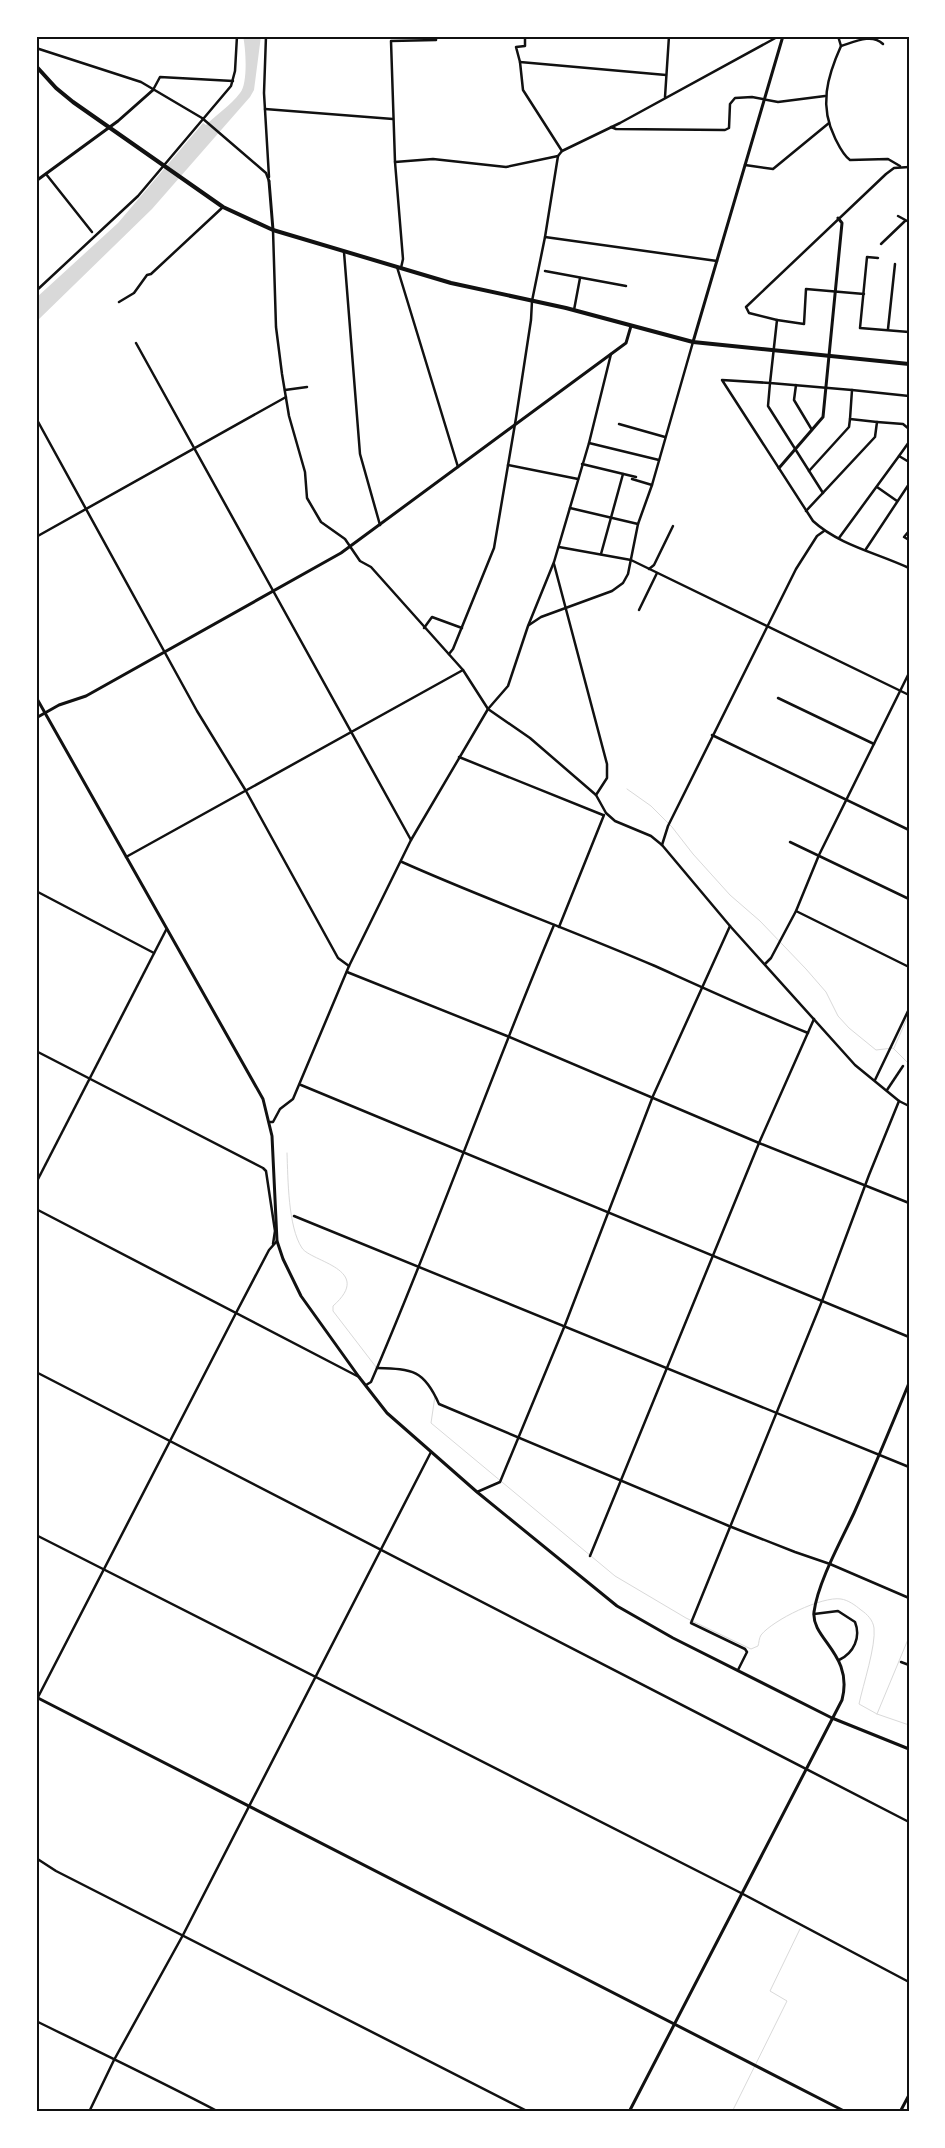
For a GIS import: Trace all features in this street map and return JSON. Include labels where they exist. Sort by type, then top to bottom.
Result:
[{"type":"main road","points":[[693,342],[783,36]]},
{"type":"main road","points":[[36,66],[56,88],[182,179],[223,207],[273,230],[491,294],[574,310],[693,342],[909,364]]},
{"type":"main road","points":[[37,180],[110,127],[153,90]]},
{"type":"main road","points":[[270,180],[273,230]]},
{"type":"main road","points":[[779,468],[823,417],[842,223],[838,218]]},
{"type":"main road","points":[[36,718],[59,705],[86,696],[273,592],[350,546],[626,343],[631,326]]},
{"type":"main road","points":[[36,697],[256,1087],[270,1122],[277,1241],[283,1259],[301,1296],[358,1377],[387,1413],[477,1492],[617,1606],[673,1638],[832,1718],[909,1749]]},
{"type":"main road","points":[[629,2112],[845,1690],[844,1674],[839,1660],[818,1626],[815,1610],[830,1564],[880,1456],[909,1383]]},
{"type":"main road","points":[[37,1698],[846,2112]]},
{"type":"main road","points":[[900,2112],[909,2095]]},
{"type":"street","points":[[36,291],[138,196],[233,81],[237,36]]},
{"type":"street","points":[[266,36],[265,108],[270,180]]},
{"type":"street","points":[[391,36],[395,162],[402,227],[403,259],[399,267],[458,467]]},
{"type":"street","points":[[392,41],[436,40],[436,36]]},
{"type":"street","points":[[525,36],[525,46],[516,47],[520,62],[522,90],[562,151]]},
{"type":"street","points":[[665,98],[669,36]]},
{"type":"street","points":[[448,654],[462,628],[494,548],[531,320],[532,301],[546,237],[558,156],[562,151],[611,127],[779,36]]},
{"type":"street","points":[[838,36],[841,46],[833,64],[825,96],[828,122],[837,142],[848,159],[888,159],[900,166],[909,167]]},
{"type":"street","points":[[841,46],[869,38],[875,38],[883,44]]},
{"type":"street","points":[[36,48],[141,82],[202,118],[266,173],[270,180]]},
{"type":"street","points":[[520,62],[666,75]]},
{"type":"street","points":[[153,90],[160,77],[233,81]]},
{"type":"street","points":[[611,127],[616,130],[725,130],[729,128],[732,99],[765,99],[778,102],[825,96]]},
{"type":"street","points":[[265,108],[394,119]]},
{"type":"street","points":[[746,165],[773,169],[828,122]]},
{"type":"street","points":[[395,162],[432,160],[506,167],[558,156]]},
{"type":"street","points":[[864,294],[806,289],[804,324],[749,313],[746,307],[886,174],[900,166]]},
{"type":"street","points":[[46,174],[92,232]]},
{"type":"street","points":[[119,302],[134,294],[147,275],[151,274],[223,207]]},
{"type":"street","points":[[898,216],[909,222]]},
{"type":"street","points":[[881,244],[905,221]]},
{"type":"street","points":[[273,230],[276,327],[286,397],[295,441],[305,472],[307,498],[321,522],[345,539],[360,561],[371,568],[463,670],[488,708],[530,738],[596,795],[605,814],[559,927]]},
{"type":"street","points":[[546,237],[718,261]]},
{"type":"street","points":[[344,251],[360,454],[380,525]]},
{"type":"street","points":[[878,258],[868,257],[860,328],[909,332]]},
{"type":"street","points":[[888,330],[895,264]]},
{"type":"street","points":[[545,272],[626,286]]},
{"type":"street","points":[[574,310],[580,278]]},
{"type":"street","points":[[777,320],[768,406],[823,493]]},
{"type":"street","points":[[528,626],[535,620],[566,607],[617,589],[628,574],[638,524],[652,485],[693,342]]},
{"type":"street","points":[[136,343],[350,733],[411,840]]},
{"type":"street","points":[[270,1122],[273,1122],[280,1109],[293,1099],[300,1085],[349,966],[411,840],[488,708],[508,686],[528,626],[559,547],[589,443],[611,354]]},
{"type":"street","points":[[909,396],[722,380],[812,521],[824,531],[850,545],[866,549],[909,568]]},
{"type":"street","points":[[796,385],[794,400],[812,430]]},
{"type":"street","points":[[285,390],[307,386]]},
{"type":"street","points":[[809,471],[849,427],[852,390]]},
{"type":"street","points":[[36,537],[286,397]]},
{"type":"street","points":[[36,418],[165,652],[246,791],[338,958],[349,966]]},
{"type":"street","points":[[850,419],[903,424],[909,429]]},
{"type":"street","points":[[806,511],[875,437],[877,422]]},
{"type":"street","points":[[619,424],[666,437]]},
{"type":"street","points":[[839,538],[909,442]]},
{"type":"street","points":[[589,443],[659,460]]},
{"type":"street","points":[[900,456],[909,462]]},
{"type":"street","points":[[582,464],[623,474],[652,485]]},
{"type":"street","points":[[508,465],[578,479]]},
{"type":"street","points":[[601,555],[623,474]]},
{"type":"street","points":[[866,549],[909,484]]},
{"type":"street","points":[[877,487],[897,501]]},
{"type":"street","points":[[570,508],[638,524]]},
{"type":"street","points":[[649,569],[654,565],[673,526]]},
{"type":"street","points":[[662,845],[668,826],[765,627],[805,554],[817,536],[824,531]]},
{"type":"street","points":[[909,531],[904,538],[909,540]]},
{"type":"street","points":[[559,547],[630,560],[765,627],[909,695]]},
{"type":"street","points":[[554,562],[607,764],[607,778],[596,795]]},
{"type":"street","points":[[639,610],[657,573]]},
{"type":"street","points":[[424,628],[432,617],[462,628]]},
{"type":"street","points":[[126,857],[463,670]]},
{"type":"street","points":[[765,964],[796,911],[820,855],[909,673]]},
{"type":"street","points":[[778,698],[874,744]]},
{"type":"street","points":[[712,735],[909,830]]},
{"type":"street","points":[[459,757],[605,814],[615,821],[652,836],[662,845],[730,926],[855,1065],[899,1101],[909,1106]]},
{"type":"street","points":[[790,842],[909,899]]},
{"type":"street","points":[[401,862],[655,966],[808,1033]]},
{"type":"street","points":[[36,891],[154,953]]},
{"type":"street","points":[[796,911],[909,967]]},
{"type":"street","points":[[366,1385],[371,1382],[377,1368],[464,1154],[507,1036],[554,925]]},
{"type":"street","points":[[477,1492],[498,1483],[519,1437],[609,1214],[652,1096],[730,926]]},
{"type":"street","points":[[36,1183],[166,930]]},
{"type":"street","points":[[347,972],[507,1036],[759,1143],[909,1203]]},
{"type":"street","points":[[875,1080],[909,1009]]},
{"type":"street","points":[[590,1556],[669,1368],[759,1143],[814,1019]]},
{"type":"street","points":[[36,1050],[263,1168],[266,1171],[275,1231],[273,1244],[37,1698]]},
{"type":"street","points":[[887,1090],[903,1066]]},
{"type":"street","points":[[300,1085],[909,1337]]},
{"type":"street","points":[[738,1670],[747,1652],[745,1649],[691,1622],[822,1301],[865,1184],[899,1101]]},
{"type":"street","points":[[36,1209],[358,1377]]},
{"type":"street","points":[[294,1216],[565,1325],[909,1468]]},
{"type":"street","points":[[273,1244],[277,1241]]},
{"type":"street","points":[[377,1368],[413,1373],[429,1383],[439,1404],[729,1526],[830,1564],[909,1598]]},
{"type":"street","points":[[36,1372],[380,1551],[592,1658],[804,1770],[909,1822]]},
{"type":"street","points":[[89,2112],[114,2060],[183,1934],[431,1451]]},
{"type":"street","points":[[36,1535],[741,1894],[909,1982]]},
{"type":"street","points":[[815,1610],[838,1611],[854,1622],[858,1638],[851,1650],[839,1660]]},
{"type":"street","points":[[901,1662],[909,1665]]},
{"type":"street","points":[[36,1858],[56,1871],[183,1934],[528,2112]]},
{"type":"street","points":[[36,2021],[114,2060],[144,2072],[218,2112]]},
{"type":"shaded area","points":[[243,36],[261,36],[254,90],[250,97],[152,209],[36,322],[36,298],[118,223],[203,123],[206,125],[240,93],[243,88],[245,74]]},
{"type":"waterway","points":[[627,789],[651,806],[672,827],[693,854],[730,895],[760,921],[806,969],[826,992],[838,1016],[849,1028],[876,1050],[893,1048],[909,1064]]},
{"type":"waterway","points":[[894,1048],[909,1014]]},
{"type":"waterway","points":[[287,1153],[291,1216],[297,1239],[302,1248],[308,1253],[337,1268],[344,1275],[347,1283],[344,1293],[333,1306],[333,1311],[376,1367]]},
{"type":"waterway","points":[[435,1396],[431,1423],[615,1576],[686,1618],[751,1649],[758,1646],[760,1636],[767,1629],[798,1610],[833,1599],[841,1599],[854,1605],[865,1613],[874,1628],[871,1655],[859,1704],[877,1714],[909,1725]]},
{"type":"waterway","points":[[877,1714],[909,1637]]},
{"type":"waterway","points":[[732,2112],[787,2001],[770,1991],[800,1929]]}]
